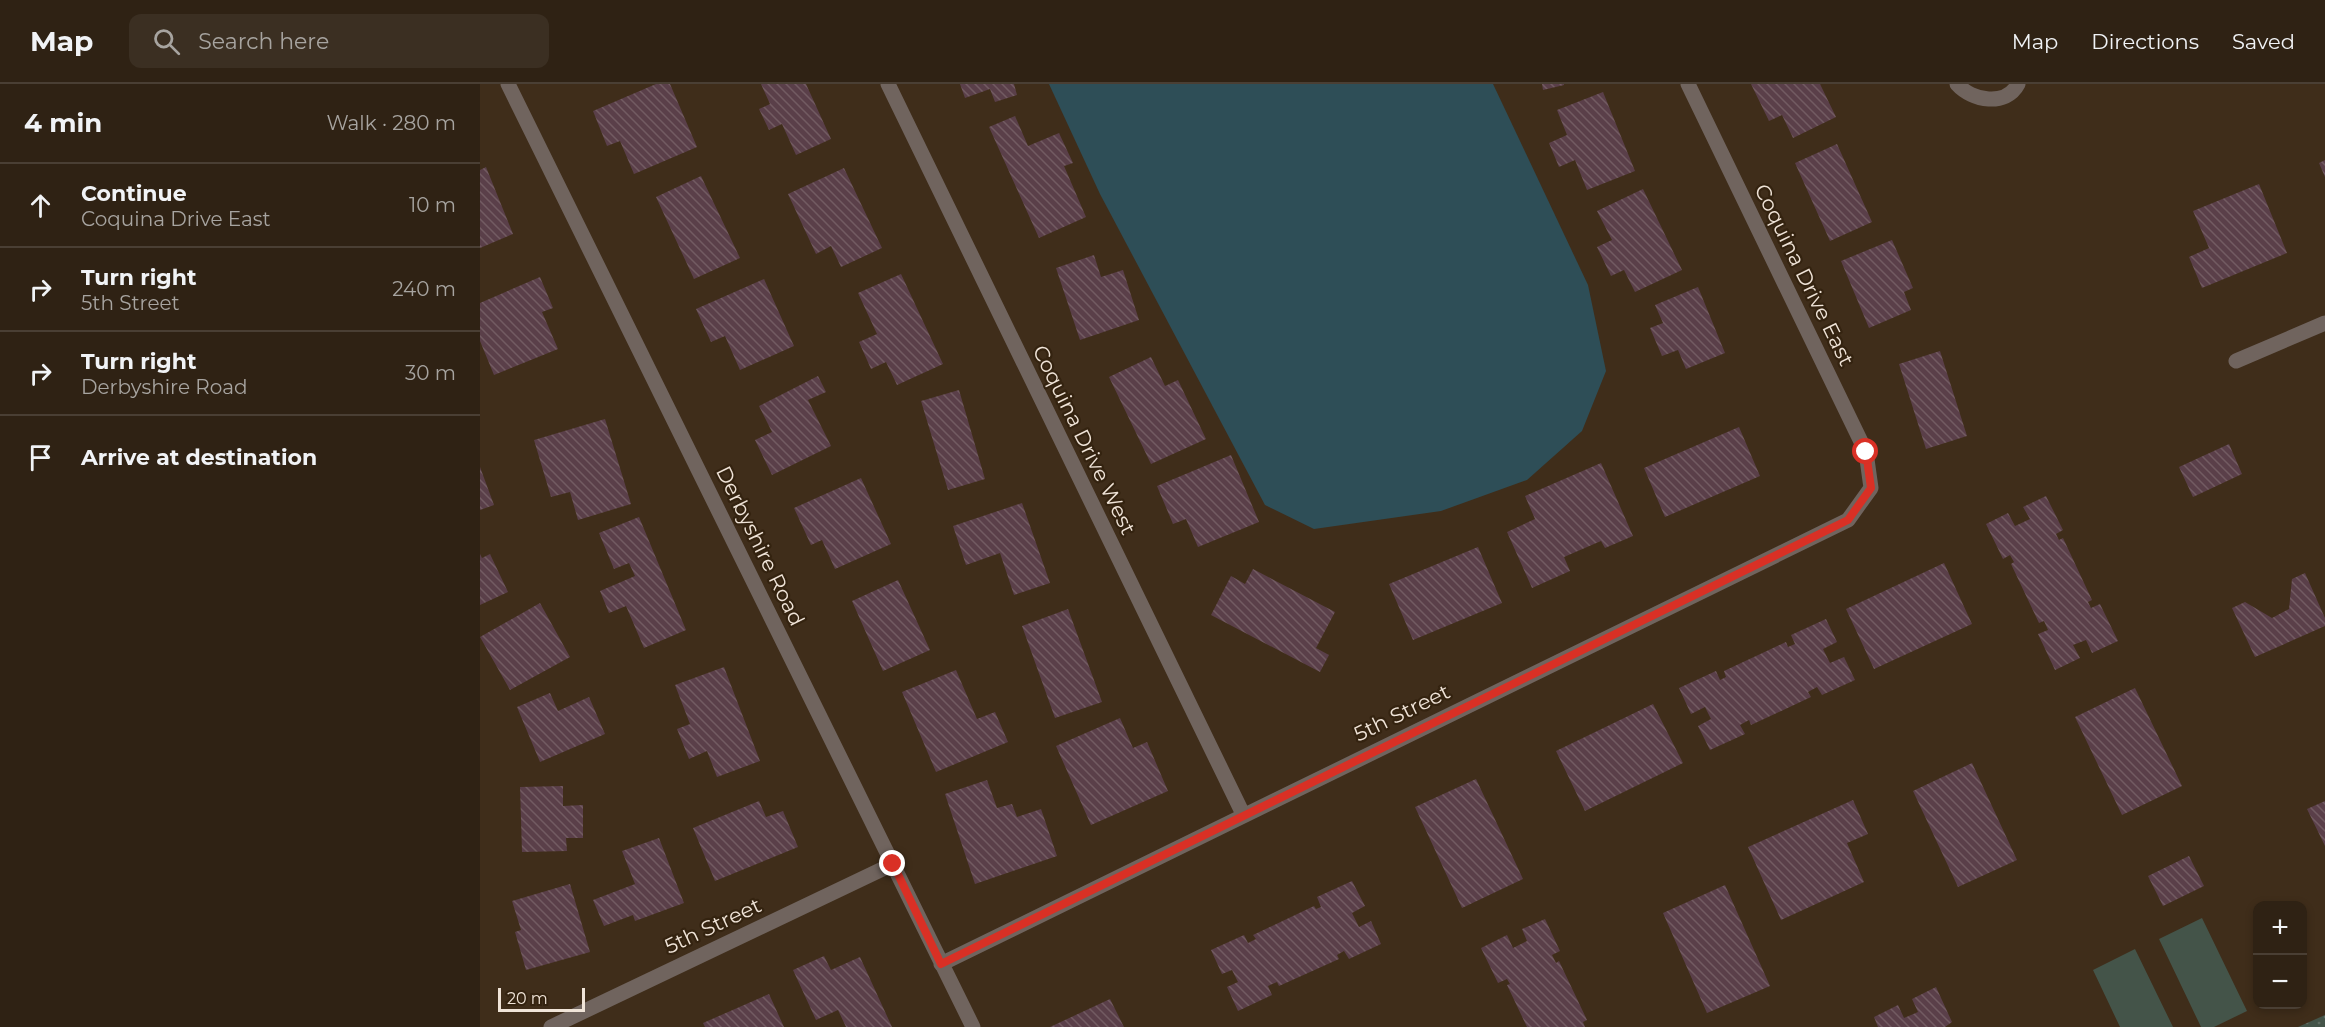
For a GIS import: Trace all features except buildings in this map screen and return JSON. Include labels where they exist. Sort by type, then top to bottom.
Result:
[{"type":"street","name":"Derbyshire Road","points":[[508,84],[973,1027]]},
{"type":"street","name":"Coquina Drive West","points":[[888,84],[1243,814]]},
{"type":"street","name":"Coquina Drive East","points":[[1688,84],[1866,452],[1871,488]]},
{"type":"street","points":[[1957,84],[1975,98],[1997,99],[2014,91],[2018,84]]},
{"type":"street","points":[[2236,361],[2325,323]]},
{"type":"street","name":"5th Street","points":[[941,964],[1243,814],[1848,520],[1871,488]]},
{"type":"street","name":"5th Street","points":[[551,1027],[893,864]]},
{"type":"green space","points":[[2202,918],[2247,1011],[2214,1027],[2201,1027],[2159,939]]},
{"type":"green space","points":[[2135,949],[2173,1027],[2120,1027],[2093,970]]},
{"type":"green space","points":[[2325,1015],[2325,1027],[2298,1027]]},
{"type":"water","points":[[1049,84],[1493,84],[1588,285],[1606,371],[1582,431],[1527,480],[1441,511],[1314,529],[1265,505],[1100,194]]},
{"type":"route","points":[[893,864],[941,964],[1243,814],[1848,520],[1871,488],[1866,452]]}]
